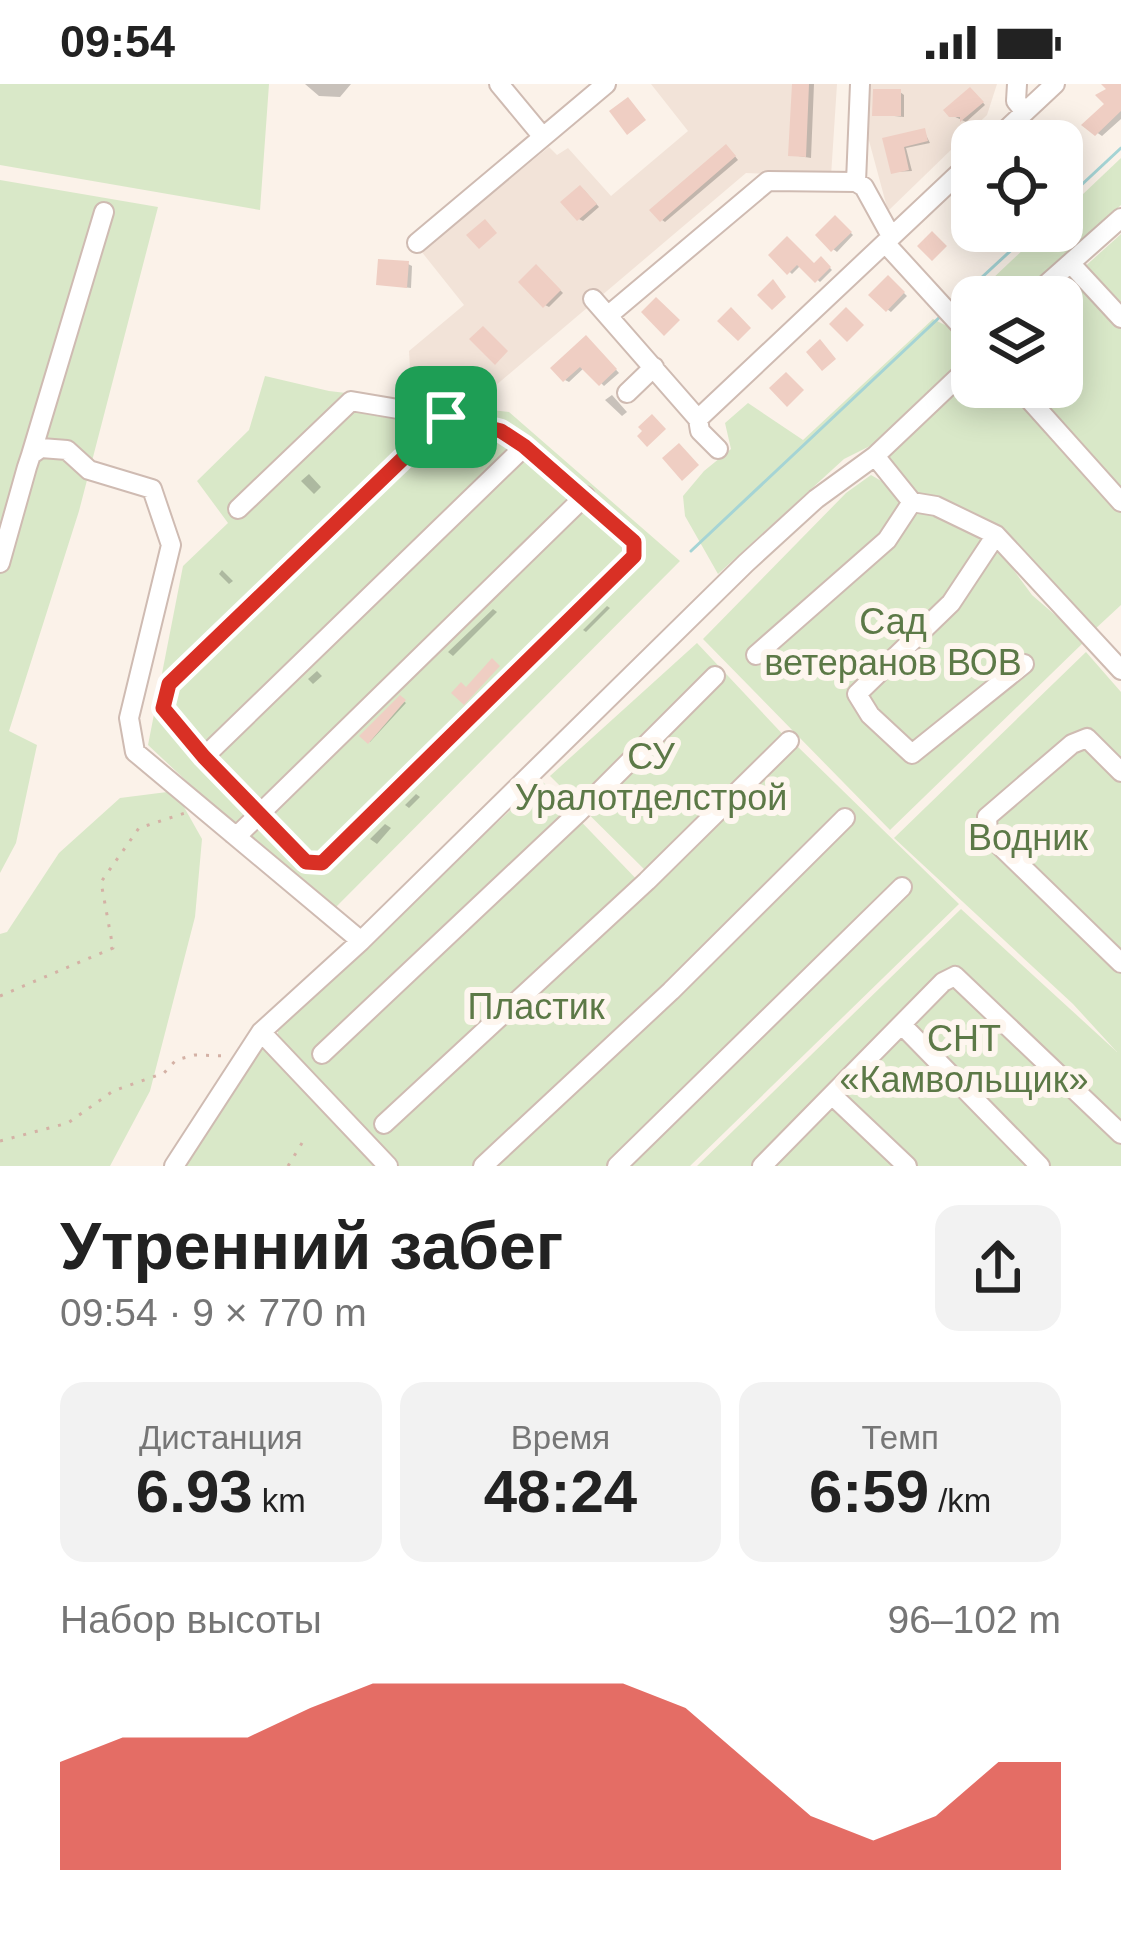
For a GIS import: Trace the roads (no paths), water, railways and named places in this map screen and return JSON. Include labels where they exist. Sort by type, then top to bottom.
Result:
[{"type":"street","points":[[500,84],[543,137]]},
{"type":"street","points":[[417,243],[606,84]]},
{"type":"street","points":[[856,182],[860,84]]},
{"type":"street","points":[[1018,84],[1016,101],[1025,112]]},
{"type":"street","points":[[1016,120],[1055,84]]},
{"type":"street","points":[[698,419],[951,181]]},
{"type":"street","points":[[610,314],[768,182],[856,182],[864,187],[888,240],[951,314]]},
{"type":"street","points":[[2,551],[104,212]]},
{"type":"street","points":[[1058,276],[1121,218]]},
{"type":"street","points":[[1072,265],[1121,318]]},
{"type":"street","points":[[593,299],[698,419],[700,431],[718,449]]},
{"type":"street","points":[[627,393],[654,367]]},
{"type":"street","points":[[174,1166],[261,1032],[361,941],[746,563],[816,499],[875,456],[951,384]]},
{"type":"street","points":[[238,509],[351,401],[446,417],[501,431],[585,496],[634,542],[634,556],[322,863],[306,862],[204,757],[163,708],[169,684],[446,417]]},
{"type":"street","points":[[1037,408],[1121,502]]},
{"type":"street","points":[[32,455],[52,446],[68,450],[89,470],[152,489],[171,545],[129,718],[136,752],[361,941]]},
{"type":"street","points":[[204,757],[524,446]]},
{"type":"street","points":[[875,456],[912,502],[936,506],[996,535],[1121,670]]},
{"type":"street","points":[[237,833],[585,496]]},
{"type":"street","points":[[756,655],[887,540],[912,502]]},
{"type":"street","points":[[996,535],[951,603],[857,694],[870,715],[912,754],[1024,664]]},
{"type":"street","points":[[322,1054],[579,812],[715,676]]},
{"type":"street","points":[[1121,772],[1088,738],[1072,744],[987,817],[988,834],[1121,963]]},
{"type":"street","points":[[384,1124],[647,881],[789,741]]},
{"type":"street","points":[[483,1166],[845,818]]},
{"type":"street","points":[[617,1166],[902,887]]},
{"type":"street","points":[[770,1163],[943,982],[955,976],[1121,1134]]},
{"type":"street","points":[[902,1025],[1040,1166]]},
{"type":"street","points":[[261,1032],[388,1166]]},
{"type":"street","points":[[833,1096],[907,1166]]},
{"type":"waterway","points":[[1083,183],[1121,148]]},
{"type":"waterway","points":[[983,276],[1009,252]]},
{"type":"waterway","points":[[691,551],[943,314]]},
{"type":"park label","name":"Сад ветеранов ВОВ","points":[[893,642]]},
{"type":"park label","name":"СУ Уралотделстрой","points":[[651,776]]},
{"type":"park label","name":"Водник","points":[[1028,837]]},
{"type":"park label","name":"Пластик","points":[[536,1006]]},
{"type":"park label","name":"СНТ «Камвольщик»","points":[[964,1058]]}]
